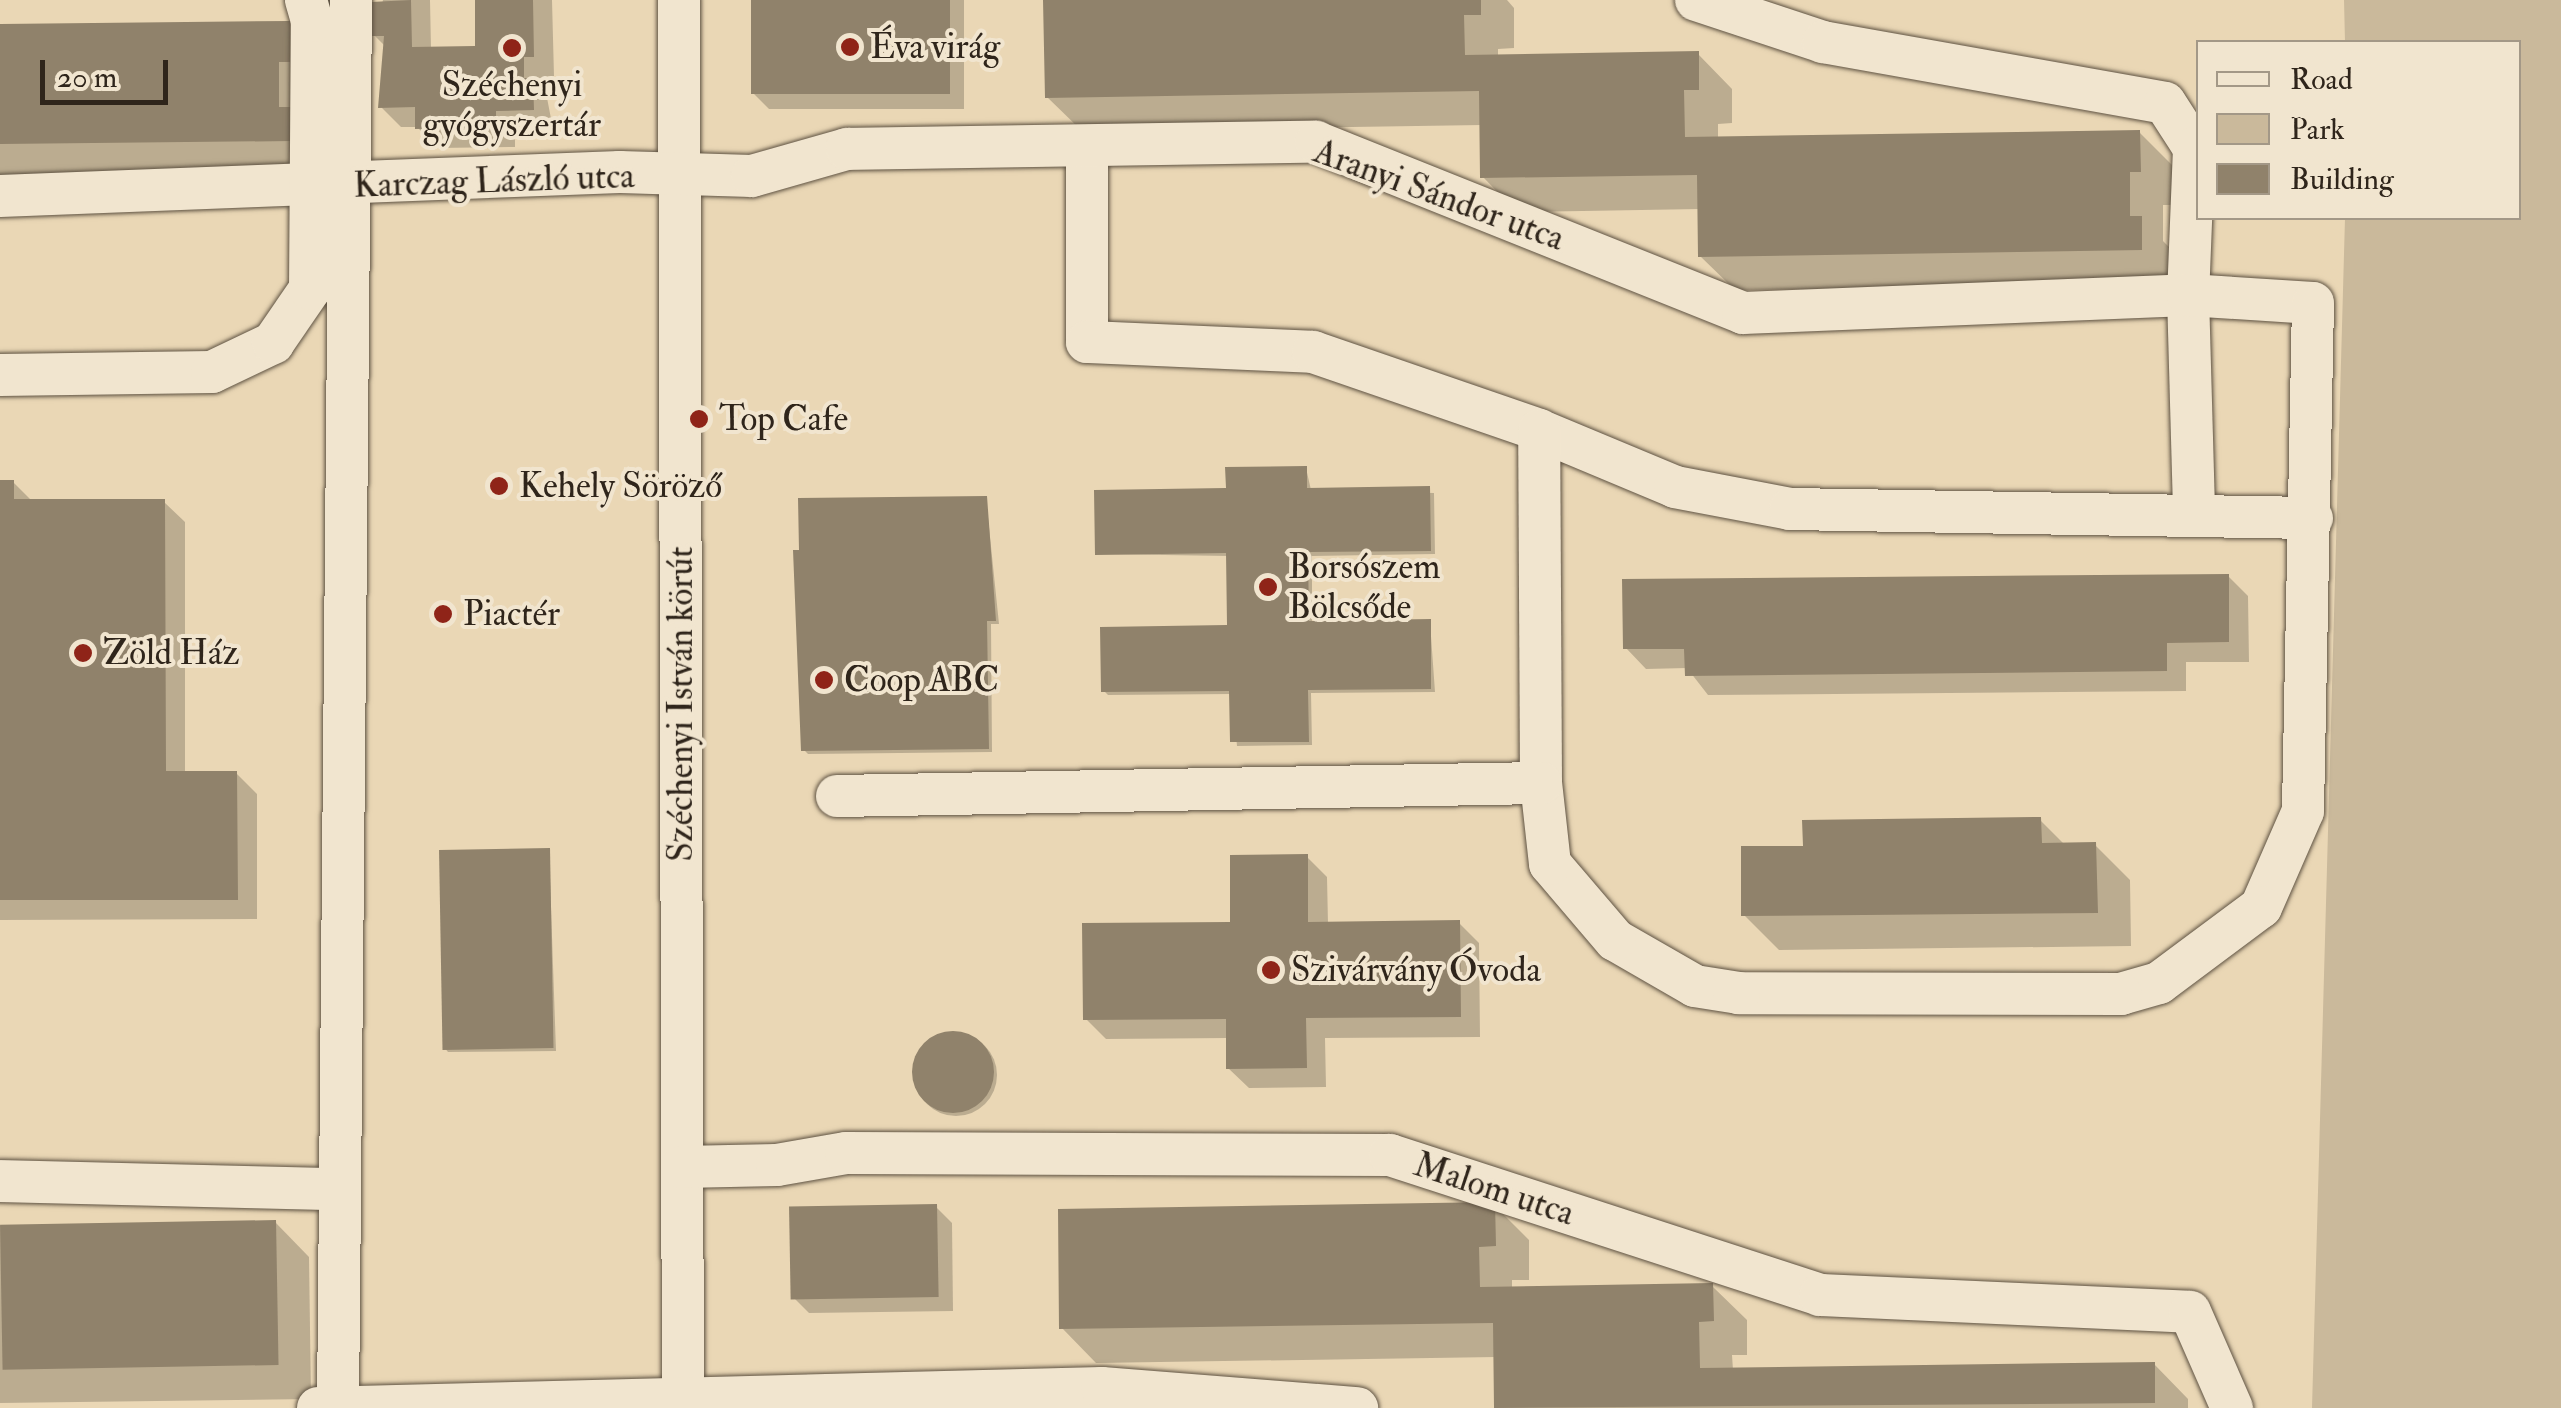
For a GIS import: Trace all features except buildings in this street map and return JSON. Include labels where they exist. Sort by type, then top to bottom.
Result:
[{"type":"street","name":"Karczag László utca","points":[[0,375],[212,372],[273,342],[310,289],[328,187],[312,21],[306,0]]},
{"type":"street","points":[[338,1408],[328,187],[351,0]]},
{"type":"street","name":"Széchenyi István körút","points":[[680,0],[683,1403]]},
{"type":"street","points":[[1696,0],[1824,42],[2165,103],[2194,148],[2188,295],[2194,515]]},
{"type":"street","name":"Aranyi Sándor utca","points":[[680,176],[752,176],[847,148],[1316,142],[1743,312],[2188,295],[2313,303],[2312,518]]},
{"type":"street","points":[[1087,147],[1087,342],[1314,352],[1539,430],[1675,487],[1790,509],[2312,518],[2302,811],[2261,907],[2158,983],[2121,994],[1739,993],[1695,986],[1615,940],[1550,864],[1541,783],[1539,430]]},
{"type":"street","name":"Karczag László utca","points":[[0,196],[328,187],[620,172],[680,176]]},
{"type":"street","points":[[837,796],[1541,783]]},
{"type":"street","name":"Malom utca","points":[[682,1167],[777,1164],[846,1153],[1052,1150],[1390,1155],[1820,1295],[2190,1312],[2232,1408]]},
{"type":"street","points":[[0,1181],[337,1189]]},
{"type":"street","points":[[318,1408],[1102,1398],[1357,1408]]},
{"type":"green space","points":[[2344,0],[2561,0],[2561,1408],[2312,1408],[2345,220],[2521,220],[2521,40],[2345,40]]},
{"type":"place","name":"Éva virág","points":[[850,47]]},
{"type":"place","name":"Széchenyi gyógyszertár","points":[[512,48]]},
{"type":"place","name":"Top Cafe","points":[[699,419]]},
{"type":"place","name":"Kehely Söröző","points":[[499,486]]},
{"type":"place","name":"Borsószem Bölcsőde","points":[[1268,587]]},
{"type":"place","name":"Piactér","points":[[443,614]]},
{"type":"place","name":"Zöld Ház","points":[[83,653]]},
{"type":"place","name":"Coop ABC","points":[[824,680]]},
{"type":"place","name":"Szivárvány Óvoda","points":[[1271,970]]}]
